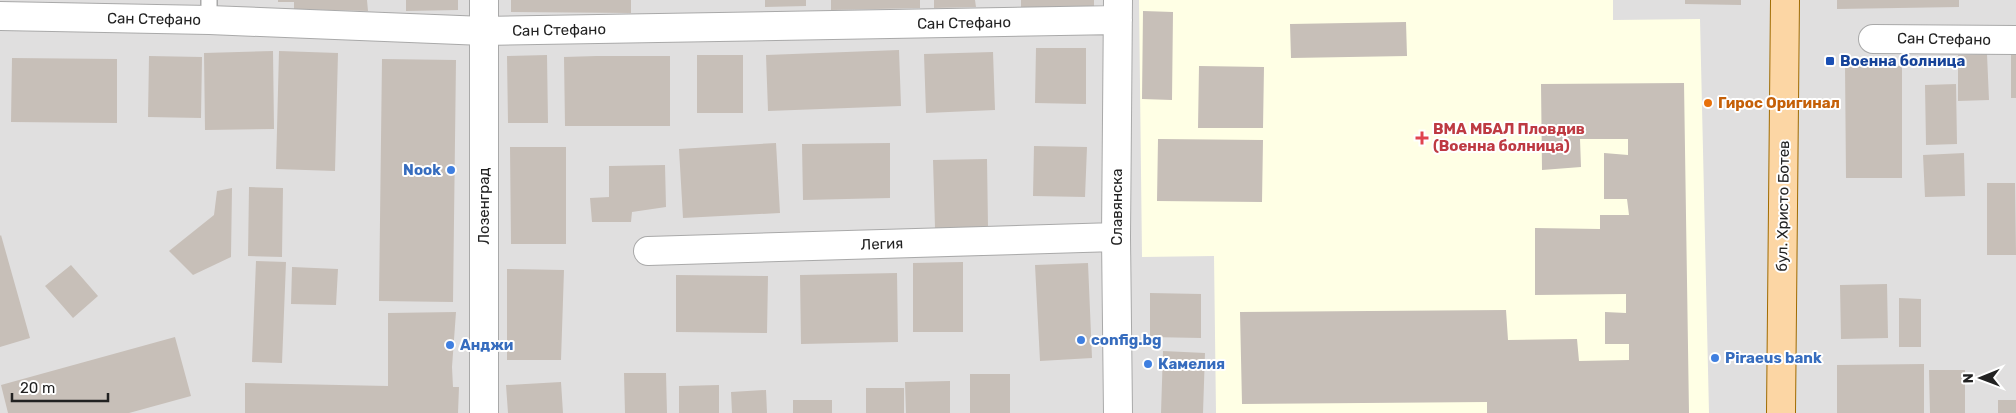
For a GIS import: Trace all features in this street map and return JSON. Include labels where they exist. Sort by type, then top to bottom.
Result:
[{"type":"main road","name":"бул. Христо Ботев","points":[[1781,413],[1785,0]]},
{"type":"street","name":"Лозенград","points":[[484,0],[484,413]]},
{"type":"street","name":"Сан Стефано","points":[[0,16],[209,10],[484,32],[1118,10]]},
{"type":"street","name":"Славянска","points":[[1118,10],[1116,237],[1118,413]]},
{"type":"street","name":"Сан Стефано","points":[[1873,38],[2016,40]]},
{"type":"street","name":"Легия","points":[[648,251],[1116,237]]},
{"type":"shaded area","points":[[0,0],[2016,0],[2016,413],[0,413]]},
{"type":"shaded area","name":"ВМА МБАЛ Пловдив (Военна болница)","points":[[1139,0],[1613,0],[1613,20],[1700,19],[1709,413],[1216,413],[1214,256],[1142,257]]},
{"type":"building","points":[[278,0],[367,0],[368,11],[294,9],[294,2],[278,2]]},
{"type":"building","points":[[406,0],[458,0],[458,10],[406,11]]},
{"type":"building","points":[[511,0],[631,0],[631,13],[511,12]]},
{"type":"building","points":[[765,0],[806,0],[806,6],[765,7]]},
{"type":"building","points":[[831,0],[920,0],[920,8],[831,10]]},
{"type":"building","points":[[934,0],[975,0],[976,7],[934,8]]},
{"type":"building","points":[[1021,0],[1094,0],[1094,8],[1021,8]]},
{"type":"building","points":[[1685,0],[1741,0],[1741,5],[1685,4]]},
{"type":"building","points":[[1837,0],[1959,0],[1959,7],[1837,9]]},
{"type":"building","points":[[1143,11],[1173,12],[1172,100],[1142,99]]},
{"type":"building","points":[[1406,22],[1407,56],[1291,58],[1290,24]]},
{"type":"building","points":[[1036,48],[1086,48],[1086,104],[1035,103]]},
{"type":"building","points":[[899,50],[901,106],[768,111],[766,55]]},
{"type":"building","points":[[273,51],[274,129],[205,130],[204,53]]},
{"type":"building","points":[[279,51],[338,53],[335,171],[276,169]]},
{"type":"building","points":[[993,52],[995,110],[926,113],[924,54]]},
{"type":"building","points":[[1987,54],[1989,100],[1958,101],[1958,55]]},
{"type":"building","points":[[2011,54],[2016,54],[2016,98],[2011,98]]},
{"type":"building","points":[[547,55],[548,123],[508,123],[507,56]]},
{"type":"building","points":[[697,55],[743,55],[743,113],[697,113]]},
{"type":"building","points":[[149,56],[202,57],[201,118],[148,117]]},
{"type":"building","points":[[670,56],[670,126],[565,126],[564,57]]},
{"type":"building","points":[[12,58],[117,59],[117,123],[11,122]]},
{"type":"building","points":[[382,59],[456,60],[453,302],[379,301]]},
{"type":"building","points":[[1845,65],[1902,66],[1902,178],[1846,178]]},
{"type":"building","points":[[1199,66],[1264,67],[1263,128],[1198,128]]},
{"type":"building","points":[[1684,83],[1689,413],[1487,413],[1487,402],[1242,404],[1240,312],[1506,310],[1508,340],[1577,339],[1579,361],[1629,360],[1629,344],[1605,344],[1605,312],[1626,313],[1626,294],[1535,295],[1535,228],[1600,229],[1600,215],[1629,215],[1627,199],[1604,199],[1604,153],[1628,155],[1628,139],[1580,139],[1581,167],[1542,170],[1541,84]]},
{"type":"building","points":[[1956,84],[1957,144],[1926,145],[1925,85]]},
{"type":"building","points":[[1158,139],[1263,140],[1262,202],[1157,201]]},
{"type":"building","points":[[776,143],[780,213],[683,218],[679,149]]},
{"type":"building","points":[[890,143],[890,198],[803,200],[802,144]]},
{"type":"building","points":[[1034,146],[1087,147],[1085,197],[1033,196]]},
{"type":"building","points":[[510,147],[566,147],[566,244],[511,244]]},
{"type":"building","points":[[1964,153],[1965,196],[1925,197],[1923,155]]},
{"type":"building","points":[[987,159],[988,227],[935,228],[933,160]]},
{"type":"building","points":[[665,165],[666,207],[632,212],[631,222],[592,222],[590,198],[609,197],[609,166]]},
{"type":"building","points":[[1987,183],[2015,183],[2016,255],[1987,255]]},
{"type":"building","points":[[249,187],[283,188],[282,257],[248,256]]},
{"type":"building","points":[[232,188],[231,257],[193,275],[169,251],[214,215],[217,191]]},
{"type":"building","points":[[0,236],[30,338],[0,347]]},
{"type":"building","points":[[256,261],[286,262],[282,363],[252,362]]},
{"type":"building","points":[[963,262],[963,332],[913,332],[913,263]]},
{"type":"building","points":[[1088,263],[1092,358],[1040,361],[1035,265]]},
{"type":"building","points":[[71,265],[98,296],[73,318],[45,286]]},
{"type":"building","points":[[292,267],[338,269],[336,305],[291,304]]},
{"type":"building","points":[[507,269],[564,270],[561,360],[507,360]]},
{"type":"building","points":[[897,273],[898,342],[801,344],[800,275]]},
{"type":"building","points":[[676,275],[768,276],[767,333],[676,332]]},
{"type":"building","points":[[1887,284],[1888,338],[1841,339],[1840,285]]},
{"type":"building","points":[[1150,293],[1201,294],[1201,338],[1150,337]]},
{"type":"building","points":[[1899,298],[1921,299],[1921,347],[1899,347]]},
{"type":"building","points":[[456,312],[452,367],[453,387],[459,387],[458,413],[245,413],[245,383],[388,386],[388,313]]},
{"type":"building","points":[[175,337],[191,396],[129,413],[8,413],[1,385]]},
{"type":"building","points":[[1163,351],[1205,353],[1203,413],[1161,413]]},
{"type":"building","points":[[1924,364],[1924,413],[1837,413],[1837,365]]},
{"type":"building","points":[[1929,370],[1965,370],[1965,413],[1930,413]]},
{"type":"building","points":[[624,373],[666,373],[667,413],[625,413]]},
{"type":"building","points":[[970,374],[1010,374],[1010,413],[970,413]]},
{"type":"building","points":[[950,381],[950,413],[906,413],[905,382]]},
{"type":"building","points":[[561,382],[563,413],[508,413],[506,385]]},
{"type":"building","points":[[719,385],[719,413],[679,413],[679,386]]},
{"type":"building","points":[[866,388],[904,388],[904,413],[866,413]]},
{"type":"building","points":[[766,390],[767,413],[732,413],[731,392]]},
{"type":"building","points":[[793,400],[832,400],[832,413],[793,413]]},
{"type":"building","points":[[1998,400],[2016,400],[2016,413],[1998,413]]},
{"type":"place","name":"Военна болница","points":[[1830,61]]},
{"type":"place","name":"Гирос Оригинал","points":[[1708,103]]},
{"type":"place","name":"ВМА МБАЛ Пловдив (Военна болница)","points":[[1422,138]]},
{"type":"place","name":"Nook","points":[[451,170]]},
{"type":"place","name":"config.bg","points":[[1081,340]]},
{"type":"place","name":"Анджи","points":[[450,345]]},
{"type":"place","name":"Piraeus bank","points":[[1715,358]]},
{"type":"place","name":"Камелия","points":[[1148,364]]}]
